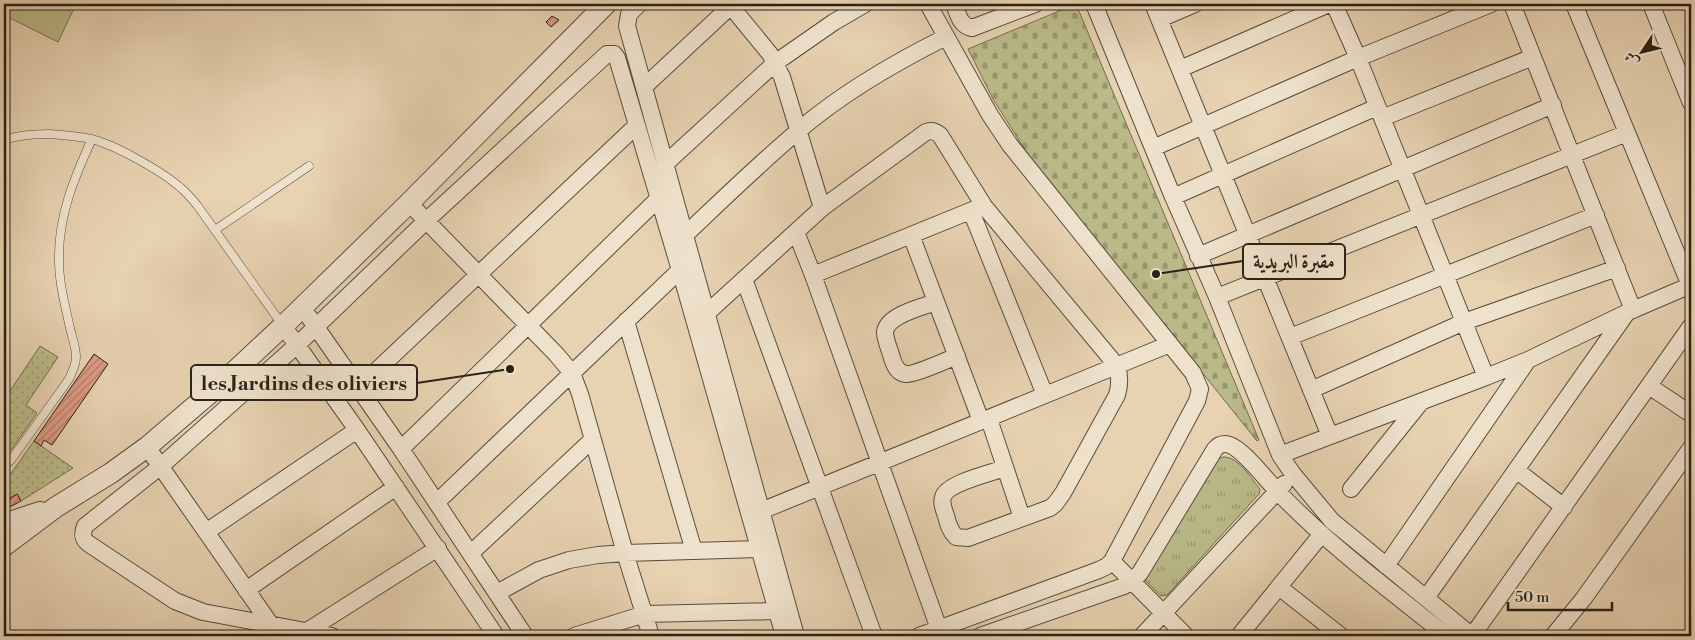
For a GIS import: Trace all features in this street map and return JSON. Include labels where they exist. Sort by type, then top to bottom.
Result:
[{"type":"street","points":[[4,546],[56,507],[111,473],[147,447],[222,382],[283,326],[409,203],[606,4]]},
{"type":"street","points":[[639,4],[629,14],[627,26],[796,636]]},
{"type":"street","points":[[644,86],[731,4],[775,63],[785,84],[822,208]]},
{"type":"street","points":[[665,164],[775,63],[819,32],[865,4]]},
{"type":"street","points":[[919,636],[1103,569],[1112,561],[1199,395],[1200,389],[1196,378],[1170,344],[1010,145],[990,114],[928,4]]},
{"type":"street","points":[[954,4],[962,24],[972,28],[1035,4]]},
{"type":"street","points":[[1094,4],[1173,197],[1217,297],[1280,454],[1293,474],[1332,521],[1426,598],[1453,633]]},
{"type":"street","points":[[1153,4],[1330,436]]},
{"type":"street","points":[[1160,20],[1196,4]]},
{"type":"street","points":[[1180,69],[1329,4]]},
{"type":"street","points":[[1334,4],[1358,58],[1486,377]]},
{"type":"street","points":[[1153,148],[1358,58],[1491,4]]},
{"type":"street","points":[[1512,4],[1617,268],[1631,311]]},
{"type":"street","points":[[1280,454],[1528,360],[1631,311],[1691,286],[1574,4]]},
{"type":"street","points":[[1651,4],[1691,103]]},
{"type":"street","points":[[685,235],[798,130],[870,79],[946,37]]},
{"type":"street","points":[[332,636],[203,612],[175,601],[85,541],[83,531],[85,526],[161,466],[297,345],[427,220],[609,53],[614,54],[617,58],[680,270],[784,636]]},
{"type":"street","points":[[1173,197],[1223,174],[1380,112],[1533,57]]},
{"type":"street","points":[[1198,256],[1552,105]]},
{"type":"street","points":[[358,388],[636,126]]},
{"type":"street","points":[[706,313],[822,208],[929,130],[940,135],[978,208],[1046,395]]},
{"type":"street","points":[[1217,297],[1627,133]]},
{"type":"street","points":[[401,449],[658,199]]},
{"type":"street","points":[[409,203],[556,354],[572,373],[580,394],[625,553],[651,636]]},
{"type":"street","points":[[813,275],[978,208]]},
{"type":"street","points":[[978,208],[1117,366],[1120,384],[1117,395],[1060,499],[1050,508],[964,539],[956,537],[950,528],[942,502],[945,492],[954,486],[1005,468]]},
{"type":"street","points":[[1290,337],[1596,215]]},
{"type":"street","points":[[796,232],[939,629]]},
{"type":"street","points":[[911,235],[957,356],[1005,468],[1022,518]]},
{"type":"street","points":[[1311,390],[1464,322],[1617,268]]},
{"type":"street","points":[[436,502],[680,270]]},
{"type":"street","points":[[744,279],[874,636]]},
{"type":"street","points":[[936,302],[894,318],[887,324],[885,334],[894,364],[899,372],[911,374],[957,356]]},
{"type":"street","points":[[301,307],[401,449],[525,636]]},
{"type":"street","points":[[1426,598],[1631,311]]},
{"type":"street","points":[[626,321],[694,551]]},
{"type":"street","points":[[283,326],[357,430],[496,636]]},
{"type":"street","points":[[980,636],[1004,633],[1132,582],[1140,573],[1211,454],[1218,446],[1226,444],[1235,448],[1322,535],[1453,633],[1472,636],[1691,326]]},
{"type":"street","points":[[761,511],[1170,344]]},
{"type":"street","points":[[1386,566],[1528,360]]},
{"type":"street","points":[[1649,386],[1691,414]]},
{"type":"street","points":[[1351,489],[1420,402]]},
{"type":"street","points":[[206,532],[357,430]]},
{"type":"street","points":[[471,553],[592,440]]},
{"type":"street","points":[[147,447],[271,625]]},
{"type":"street","points":[[1553,636],[1584,598],[1691,448]]},
{"type":"street","points":[[1516,470],[1564,507]]},
{"type":"street","points":[[1142,636],[1293,474]]},
{"type":"street","points":[[246,590],[396,487]]},
{"type":"street","points":[[4,524],[56,507]]},
{"type":"street","points":[[1239,636],[1322,535]]},
{"type":"street","points":[[307,631],[438,548]]},
{"type":"street","points":[[497,593],[539,570],[569,560],[598,555],[759,549]]},
{"type":"street","points":[[1112,561],[1162,614],[1186,636]]},
{"type":"street","points":[[1279,587],[1335,635]]},
{"type":"street","points":[[574,636],[645,614],[777,611]]},
{"type":"lane","points":[[4,140],[36,134],[92,139],[112,146],[167,177],[182,188],[215,230],[283,326]]},
{"type":"lane","points":[[4,466],[11,460],[69,379],[74,369],[76,359],[75,348],[62,292],[58,260],[60,230],[74,179],[92,139]]},
{"type":"lane","points":[[215,230],[309,166]]},
{"type":"green space","points":[[10,4],[76,4],[58,42],[4,15]]},
{"type":"green space","points":[[1076,4],[1259,440],[1257,441],[1031,159],[993,99],[968,49]]},
{"type":"green space","points":[[40,346],[58,357],[26,405],[37,413],[12,449],[4,455],[4,391],[8,394]]},
{"type":"green space","points":[[34,441],[73,468],[21,501],[17,494],[4,502],[4,478],[10,475]]},
{"type":"green space","points":[[1223,457],[1234,460],[1244,468],[1260,489],[1259,494],[1167,595],[1161,596],[1145,580],[1145,575],[1216,460]]},
{"type":"building","points":[[552,16],[559,20],[551,27],[546,22]]},
{"type":"building","points":[[94,354],[108,364],[52,445],[44,440],[41,446],[34,441]]},
{"type":"building","points":[[17,494],[21,501],[6,509],[4,502]]},
{"type":"place","name":"مقبرة البريدية","points":[[1156,274]]},
{"type":"place","name":"les Jardins des oliviers","points":[[510,369]]}]
